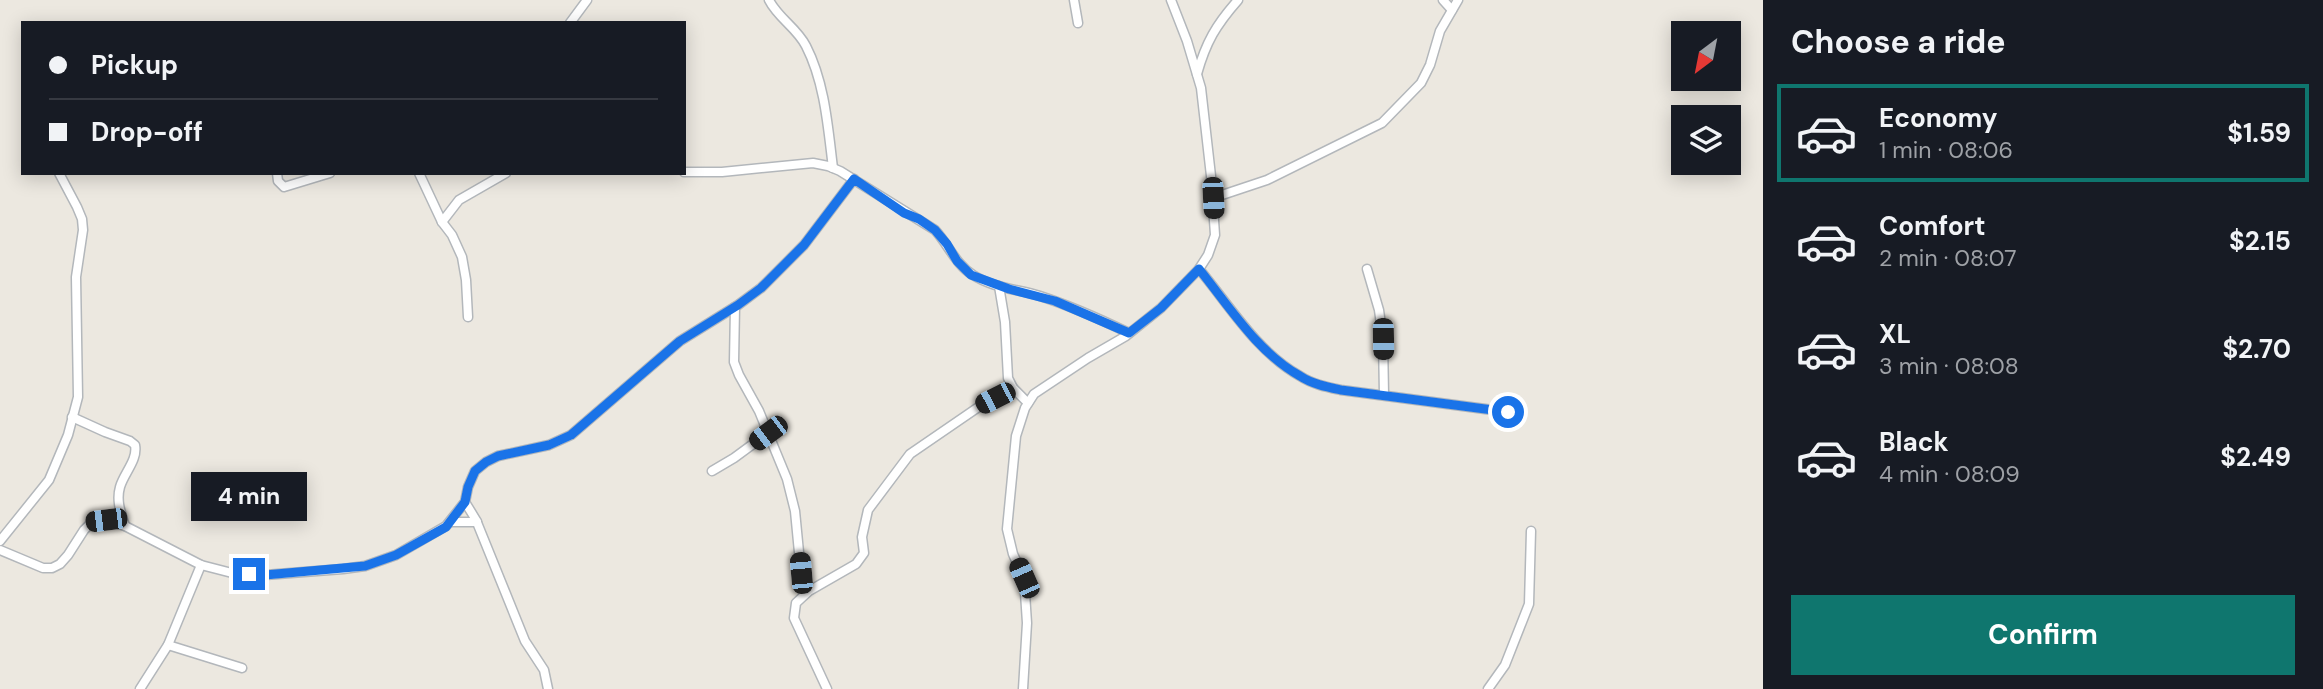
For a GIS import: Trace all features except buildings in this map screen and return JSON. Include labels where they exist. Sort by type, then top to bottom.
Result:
[{"type":"street","points":[[571,21],[587,0]]},
{"type":"street","points":[[769,0],[773,9],[805,44],[816,68],[834,168]]},
{"type":"street","points":[[1074,0],[1078,23]]},
{"type":"street","points":[[1023,689],[1027,623],[1024,578],[1013,555],[1007,529],[1016,436],[1028,403],[1034,394],[1129,333],[1161,308],[1199,269],[1208,255],[1214,234],[1213,198],[1201,88],[1171,0]]},
{"type":"street","points":[[1197,74],[1211,34],[1238,0]]},
{"type":"street","points":[[1443,0],[1452,10]]},
{"type":"street","points":[[1213,198],[1267,180],[1382,123],[1421,83],[1430,65],[1440,31],[1458,0]]},
{"type":"street","points":[[686,172],[722,172],[813,163],[834,168],[935,230],[957,261],[971,275],[999,286],[1055,301],[1129,333]]},
{"type":"street","points":[[0,541],[49,480],[59,460],[78,397],[76,277],[83,230],[77,207],[60,175]]},
{"type":"street","points":[[277,175],[278,181],[284,187],[323,175]]},
{"type":"street","points":[[420,175],[462,257],[468,317]]},
{"type":"street","points":[[442,222],[458,200],[502,175]]},
{"type":"street","points":[[0,550],[43,568],[52,568],[68,555],[92,522],[106,520],[125,526],[201,565],[232,573],[265,575],[365,566],[396,555],[451,522],[465,502],[475,471],[486,462],[498,456],[549,445],[571,435],[680,341],[761,288],[804,245],[854,179]]},
{"type":"street","points":[[1199,269],[1253,337],[1299,376],[1341,390],[1508,412]]},
{"type":"street","points":[[1367,269],[1383,339],[1384,395]]},
{"type":"street","points":[[999,286],[1005,323],[1006,366],[1013,388],[1028,403]]},
{"type":"street","points":[[735,307],[734,362],[787,479],[795,511],[801,573],[807,592]]},
{"type":"street","points":[[827,689],[794,618],[796,603],[807,592],[856,564],[860,559],[864,553],[864,524],[868,510],[910,454],[980,406],[1013,388]]},
{"type":"street","points":[[72,417],[104,432],[130,440],[135,445],[136,449],[120,487],[118,504],[125,526]]},
{"type":"street","points":[[712,471],[768,433]]},
{"type":"street","points":[[465,502],[477,522],[525,641],[544,670],[548,689]]},
{"type":"street","points":[[451,522],[477,522]]},
{"type":"street","points":[[1489,689],[1505,665],[1529,604],[1531,531]]},
{"type":"street","points":[[140,689],[168,645],[201,565]]},
{"type":"street","points":[[168,645],[242,668]]},
{"type":"route","points":[[249,574],[365,566],[396,555],[446,527],[465,502],[475,471],[498,456],[549,445],[571,435],[680,341],[761,288],[804,245],[854,179],[904,213],[935,230],[957,261],[971,275],[988,283],[1055,301],[1100,318],[1129,333],[1161,308],[1199,269],[1253,337],[1299,376],[1341,390],[1508,412]]}]
